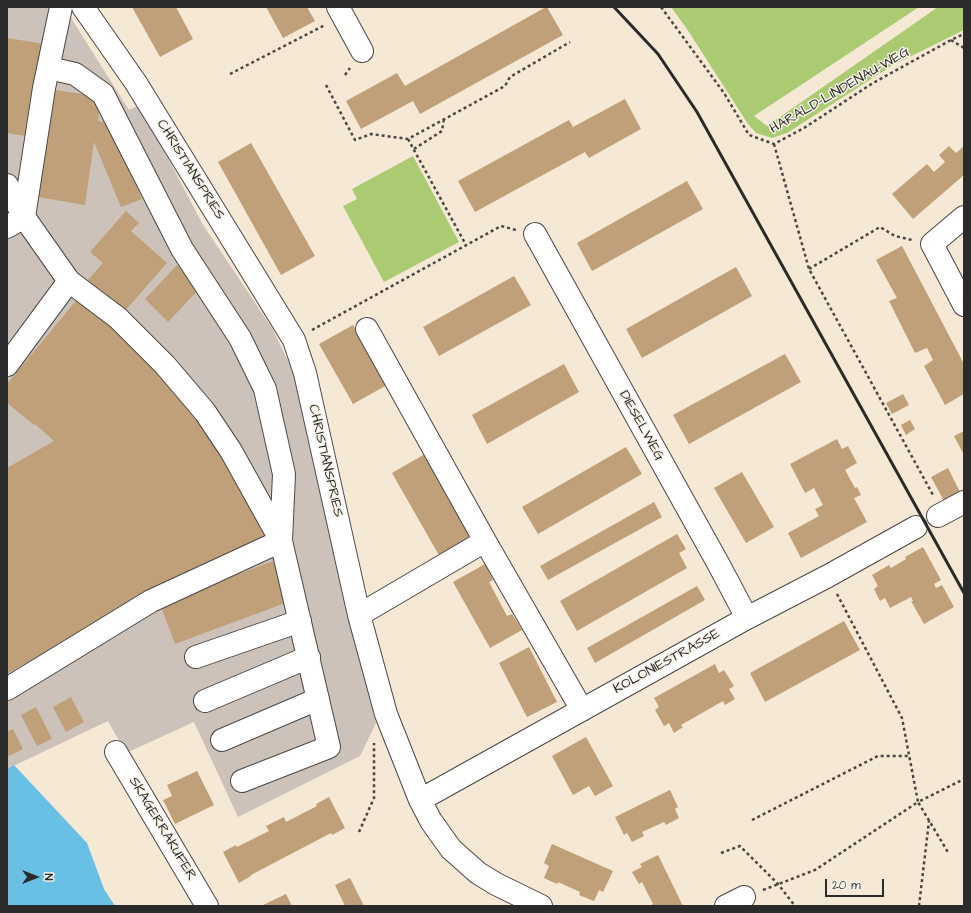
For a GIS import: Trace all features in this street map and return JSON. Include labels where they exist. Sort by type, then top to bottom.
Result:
[{"type":"street","points":[[15,222],[61,7]]},
{"type":"street","name":"CHRISTIANSPRIES","points":[[83,7],[136,83],[294,340],[305,373],[359,615],[386,714],[420,800],[440,835],[463,861],[478,873],[496,884],[542,906]]},
{"type":"street","points":[[330,13],[362,51]]},
{"type":"street","points":[[49,68],[75,74],[103,94],[182,249],[240,338],[264,389],[284,474],[282,541],[329,747],[242,781]]},
{"type":"street","points":[[7,185],[15,222],[69,282],[118,318],[165,365],[205,412],[231,451],[282,541]]},
{"type":"street","points":[[964,217],[932,244],[964,305]]},
{"type":"street","name":"DIESELWEG","points":[[535,234],[747,618]]},
{"type":"street","points":[[7,365],[69,282]]},
{"type":"street","points":[[367,328],[485,541],[582,710]]},
{"type":"street","points":[[940,514],[964,502]]},
{"type":"street","name":"KOLONIESTRASSE","points":[[420,800],[747,618],[828,576],[916,527]]},
{"type":"street","points":[[7,689],[151,601],[282,541]]},
{"type":"street","points":[[359,615],[485,541]]},
{"type":"street","points":[[196,657],[300,621]]},
{"type":"street","points":[[204,701],[309,657]]},
{"type":"street","points":[[222,740],[318,699]]},
{"type":"street","name":"SKAGERRAKUFER","points":[[116,752],[207,906]]},
{"type":"path","name":"HARALD-LINDENAU-WEG","points":[[661,7],[724,94],[749,135],[774,144],[804,128],[873,83],[964,34]]},
{"type":"path","points":[[230,74],[325,26],[330,13]]},
{"type":"path","points":[[951,40],[964,48]]},
{"type":"path","points":[[326,86],[355,140],[370,134],[408,139],[504,86],[510,77],[570,42]]},
{"type":"path","points":[[414,149],[442,131],[444,119]]},
{"type":"path","points":[[408,139],[466,245]]},
{"type":"path","points":[[774,144],[809,269],[940,514]]},
{"type":"path","points":[[294,340],[501,226],[535,234]]},
{"type":"path","points":[[809,269],[880,227],[895,236],[932,244]]},
{"type":"path","points":[[828,576],[902,718],[918,802],[949,854]]},
{"type":"path","points":[[359,832],[374,798],[374,743]]},
{"type":"path","points":[[752,820],[878,756],[909,756]]},
{"type":"path","points":[[735,902],[815,870],[918,802],[964,779]]},
{"type":"path","points":[[919,906],[929,821]]},
{"type":"path","points":[[721,853],[740,846],[778,884],[796,906]]},
{"type":"shaded area","points":[[7,7],[64,7],[129,110],[140,105],[203,225],[272,328],[295,375],[332,545],[376,723],[360,756],[238,817],[194,722],[126,753],[108,721],[7,769]]},
{"type":"green space","points":[[671,7],[919,7],[754,116],[767,126],[938,7],[964,7],[964,30],[893,65],[787,133],[772,138],[756,133],[748,124],[687,29]]},
{"type":"green space","points":[[413,156],[459,242],[384,282],[343,206],[357,199],[352,189]]},
{"type":"water","points":[[14,765],[87,843],[104,889],[115,906],[7,906],[7,769]]},
{"type":"building","points":[[132,7],[176,7],[193,39],[160,57]]},
{"type":"building","points":[[266,7],[307,7],[315,21],[283,38]]},
{"type":"building","points":[[546,7],[563,35],[420,114],[413,101],[361,129],[346,101],[397,73],[405,86]]},
{"type":"building","points":[[7,38],[45,44],[30,137],[7,133]]},
{"type":"building","points":[[55,90],[101,97],[98,121],[109,123],[142,199],[121,207],[94,142],[85,205],[38,197]]},
{"type":"building","points":[[625,99],[641,129],[589,158],[585,152],[475,212],[458,181],[569,120],[573,127]]},
{"type":"building","points":[[251,143],[315,256],[281,275],[218,162]]},
{"type":"building","points":[[949,146],[956,153],[964,146],[964,175],[913,219],[892,194],[927,164],[934,172],[945,162],[939,155]]},
{"type":"building","points":[[687,181],[703,209],[592,271],[577,243]]},
{"type":"building","points":[[126,211],[139,223],[131,231],[167,263],[123,313],[87,281],[103,263],[90,252]]},
{"type":"building","points":[[902,246],[964,364],[964,394],[945,405],[924,366],[933,360],[927,348],[915,353],[889,301],[897,298],[876,260]]},
{"type":"building","points":[[177,265],[201,287],[168,322],[145,299]]},
{"type":"building","points":[[736,267],[752,296],[642,358],[626,329]]},
{"type":"building","points":[[514,276],[531,305],[439,356],[423,327]]},
{"type":"building","points":[[79,297],[114,327],[172,390],[199,424],[203,421],[271,535],[142,596],[7,674],[7,468],[54,441],[35,424],[34,425],[7,403],[7,384]]},
{"type":"building","points":[[353,325],[387,385],[353,404],[319,344]]},
{"type":"building","points":[[785,354],[801,382],[689,444],[673,415]]},
{"type":"building","points":[[564,364],[579,392],[487,444],[472,415]]},
{"type":"building","points":[[903,394],[909,405],[892,414],[886,403]]},
{"type":"building","points":[[910,420],[915,429],[906,435],[901,425]]},
{"type":"building","points":[[964,431],[964,455],[954,436]]},
{"type":"building","points":[[837,439],[842,449],[848,446],[857,463],[845,470],[855,488],[857,487],[861,495],[854,498],[867,522],[801,558],[788,533],[819,516],[815,509],[823,505],[814,488],[805,493],[790,464]]},
{"type":"building","points":[[626,447],[642,474],[538,534],[522,507]]},
{"type":"building","points":[[425,454],[473,538],[440,557],[392,473]]},
{"type":"building","points":[[948,468],[960,492],[944,501],[931,477]]},
{"type":"building","points":[[742,472],[774,527],[746,543],[714,488]]},
{"type":"building","points":[[654,502],[662,517],[548,580],[540,566]]},
{"type":"building","points":[[677,534],[686,549],[679,553],[687,568],[577,631],[560,601]]},
{"type":"building","points":[[923,547],[941,580],[934,584],[936,588],[942,585],[954,607],[924,624],[911,601],[913,601],[911,597],[890,608],[885,598],[880,601],[874,589],[878,586],[872,575],[889,565],[891,568],[906,559],[905,557]]},
{"type":"building","points":[[273,561],[288,602],[175,644],[160,604]]},
{"type":"building","points":[[485,564],[493,580],[489,582],[507,616],[512,614],[522,630],[490,648],[453,582]]},
{"type":"building","points":[[697,586],[705,600],[595,663],[587,648]]},
{"type":"building","points":[[844,621],[860,650],[765,702],[750,673]]},
{"type":"building","points":[[529,647],[557,702],[527,717],[499,663]]},
{"type":"building","points":[[715,664],[719,673],[724,670],[734,686],[729,689],[735,699],[725,705],[723,701],[681,725],[683,727],[674,733],[669,723],[664,726],[655,710],[659,707],[654,698]]},
{"type":"building","points":[[71,697],[84,722],[66,732],[53,707]]},
{"type":"building","points":[[36,707],[52,739],[37,746],[21,715]]},
{"type":"building","points":[[13,729],[23,749],[7,757],[7,732]]},
{"type":"building","points":[[586,737],[613,786],[595,796],[589,786],[573,795],[552,756]]},
{"type":"building","points":[[197,771],[214,805],[175,824],[163,800],[172,796],[167,785]]},
{"type":"building","points":[[670,790],[678,807],[675,809],[679,818],[666,825],[664,822],[642,832],[644,836],[632,842],[627,833],[624,835],[615,817]]},
{"type":"building","points":[[329,797],[345,828],[332,835],[331,833],[251,875],[239,883],[223,852],[236,845],[237,847],[269,831],[266,826],[284,817],[286,822],[317,806],[316,804]]},
{"type":"building","points":[[552,844],[613,871],[603,892],[599,890],[594,901],[579,895],[580,892],[558,882],[557,884],[544,878],[549,866],[544,863]]},
{"type":"building","points":[[658,855],[683,906],[650,906],[653,904],[642,882],[639,884],[632,872],[642,867],[640,864]]},
{"type":"building","points":[[350,878],[364,906],[345,906],[335,885]]},
{"type":"building","points":[[286,894],[292,906],[261,906]]},
{"type":"railway","points":[[614,7],[658,54],[697,112],[964,593]]}]
